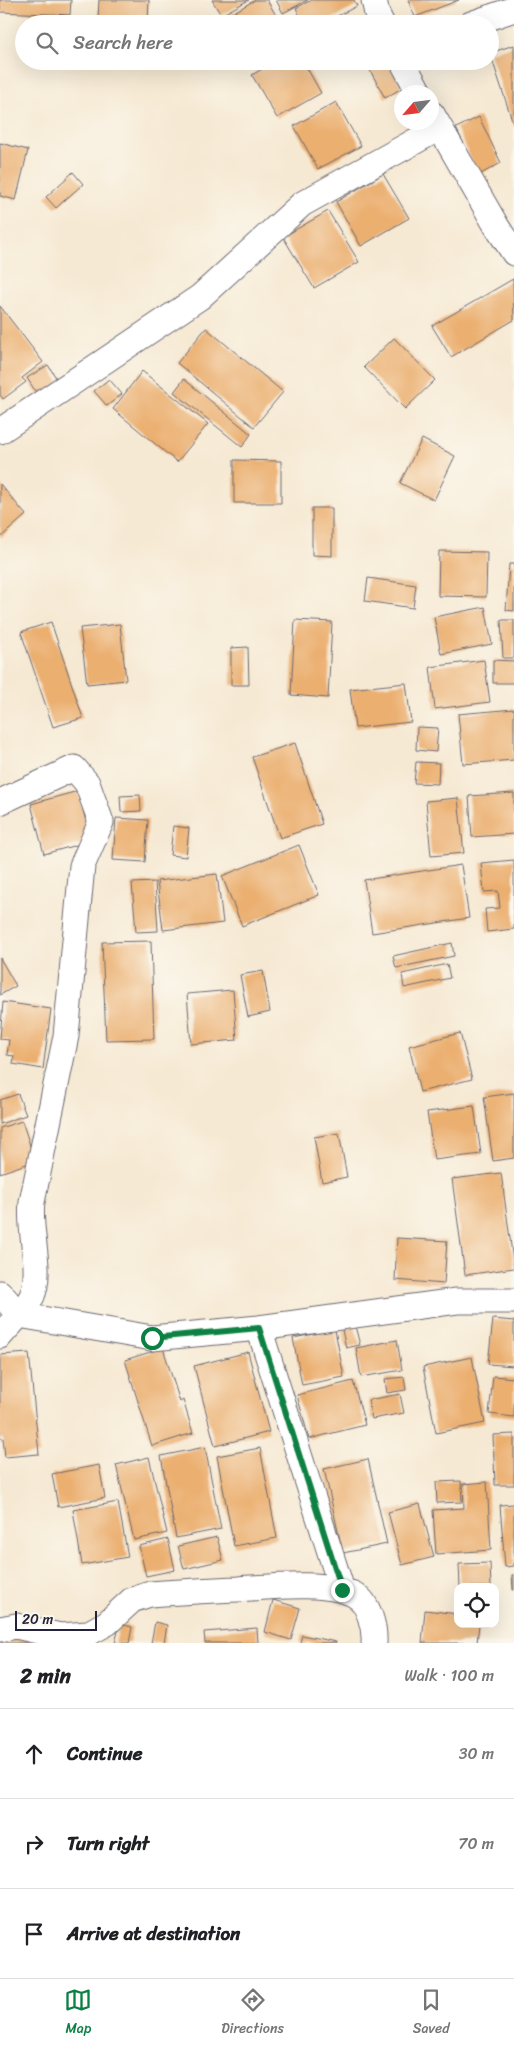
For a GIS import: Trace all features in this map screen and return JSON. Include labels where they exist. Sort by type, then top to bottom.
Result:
[{"type":"street","points":[[374,0],[378,15]]},
{"type":"street","points":[[497,15],[514,9]]},
{"type":"street","points":[[407,70],[415,85]]},
{"type":"street","points":[[439,128],[497,228],[514,253]]},
{"type":"street","points":[[0,431],[200,297],[302,204],[421,130]]},
{"type":"street","points":[[0,802],[74,768],[87,783],[101,822],[82,866],[66,1036],[32,1202],[30,1217],[37,1278],[32,1296],[19,1316],[0,1336]]},
{"type":"street","points":[[0,1293],[19,1316],[152,1338],[259,1328],[456,1300],[514,1301]]},
{"type":"street","points":[[259,1328],[342,1590]]},
{"type":"street","points":[[0,1628],[16,1626],[60,1636],[87,1634],[107,1623],[132,1600],[150,1594],[295,1586],[342,1590],[357,1596],[367,1610],[375,1634],[374,1643]]},
{"type":"building","points":[[0,0],[71,0],[70,15],[0,12]]},
{"type":"building","points":[[99,0],[149,0],[148,15],[98,15]]},
{"type":"building","points":[[212,0],[249,0],[221,15]]},
{"type":"building","points":[[255,0],[267,0],[276,15],[229,15]]},
{"type":"building","points":[[276,0],[308,0],[283,13]]},
{"type":"building","points":[[312,0],[354,0],[357,6],[340,15],[300,15],[296,8]]},
{"type":"building","points":[[408,0],[459,0],[420,15],[414,15]]},
{"type":"building","points":[[514,45],[514,126],[496,70],[499,70],[499,50]]},
{"type":"building","points":[[260,70],[308,70],[321,93],[277,118],[252,75]]},
{"type":"building","points":[[370,70],[393,70],[400,85],[394,85],[394,93],[385,98]]},
{"type":"building","points":[[336,102],[361,146],[318,169],[294,126]]},
{"type":"building","points":[[479,117],[501,163],[479,175],[456,128]]},
{"type":"building","points":[[0,143],[28,150],[16,200],[0,196]]},
{"type":"building","points":[[73,172],[83,184],[56,208],[46,197]]},
{"type":"building","points":[[383,174],[409,218],[361,246],[336,202]]},
{"type":"building","points":[[328,211],[359,262],[314,288],[283,237]]},
{"type":"building","points":[[513,279],[514,320],[451,357],[432,326]]},
{"type":"building","points":[[0,306],[43,362],[22,378],[26,382],[3,399],[0,395]]},
{"type":"building","points":[[206,328],[283,392],[254,427],[177,363]]},
{"type":"building","points":[[394,338],[435,380],[405,409],[364,367]]},
{"type":"building","points":[[48,365],[60,384],[39,397],[27,378]]},
{"type":"building","points":[[142,371],[208,424],[177,462],[113,409]]},
{"type":"building","points":[[109,379],[122,394],[107,406],[94,391]]},
{"type":"building","points":[[184,379],[251,434],[242,447],[174,392]]},
{"type":"building","points":[[422,439],[455,456],[434,500],[400,483]]},
{"type":"building","points":[[234,460],[281,461],[281,503],[234,503]]},
{"type":"building","points":[[0,484],[26,515],[0,538]]},
{"type":"building","points":[[312,508],[332,508],[332,556],[312,555]]},
{"type":"building","points":[[439,551],[487,552],[486,597],[438,596]]},
{"type":"building","points":[[509,564],[514,564],[514,611],[506,610]]},
{"type":"building","points":[[368,578],[416,585],[413,608],[365,601]]},
{"type":"building","points":[[485,607],[492,644],[441,654],[434,617]]},
{"type":"building","points":[[295,620],[332,622],[328,698],[291,695]]},
{"type":"building","points":[[501,620],[514,620],[514,658],[503,658]]},
{"type":"building","points":[[51,622],[83,718],[53,727],[21,632]]},
{"type":"building","points":[[120,624],[126,680],[87,684],[80,628]]},
{"type":"building","points":[[248,647],[249,685],[231,685],[231,648]]},
{"type":"building","points":[[484,660],[490,702],[435,709],[430,667]]},
{"type":"building","points":[[493,660],[514,661],[514,683],[493,683]]},
{"type":"building","points":[[406,683],[411,722],[355,728],[350,689]]},
{"type":"building","points":[[514,709],[514,760],[463,764],[458,714]]},
{"type":"building","points":[[417,727],[438,728],[436,752],[416,750]]},
{"type":"building","points":[[295,743],[322,824],[280,838],[252,757]]},
{"type":"building","points":[[416,762],[439,763],[438,784],[414,783]]},
{"type":"building","points":[[78,791],[91,841],[44,854],[31,804]]},
{"type":"building","points":[[514,793],[514,834],[472,837],[469,796]]},
{"type":"building","points":[[140,795],[141,811],[121,812],[120,796]]},
{"type":"building","points":[[458,798],[464,853],[431,856],[426,801]]},
{"type":"building","points":[[116,818],[148,820],[145,862],[113,860]]},
{"type":"building","points":[[173,826],[189,828],[186,857],[170,855]]},
{"type":"building","points":[[299,845],[319,895],[242,926],[222,876]]},
{"type":"building","points":[[514,860],[514,929],[487,932],[485,909],[500,908],[498,891],[484,892],[481,863]]},
{"type":"building","points":[[461,865],[469,918],[372,933],[364,880]]},
{"type":"building","points":[[217,874],[223,923],[163,930],[157,881]]},
{"type":"building","points":[[155,882],[158,931],[136,932],[132,883]]},
{"type":"building","points":[[151,941],[154,1039],[106,1040],[102,942]]},
{"type":"building","points":[[452,943],[454,956],[396,968],[393,956]]},
{"type":"building","points":[[0,958],[16,986],[0,995]]},
{"type":"building","points":[[447,964],[450,978],[404,988],[402,974]]},
{"type":"building","points":[[263,971],[270,1012],[248,1017],[240,975]]},
{"type":"building","points":[[233,990],[237,1040],[191,1044],[187,994]]},
{"type":"building","points":[[3,1002],[51,1009],[43,1069],[13,1064],[14,1056],[7,1055],[9,1040],[0,1039]]},
{"type":"building","points":[[460,1033],[472,1079],[420,1092],[409,1046]]},
{"type":"building","points":[[514,1093],[514,1158],[493,1161],[484,1097]]},
{"type":"building","points":[[18,1094],[26,1115],[0,1124],[0,1100]]},
{"type":"building","points":[[474,1106],[481,1154],[434,1160],[427,1112]]},
{"type":"building","points":[[22,1121],[35,1161],[0,1173],[0,1128]]},
{"type":"building","points":[[339,1133],[347,1177],[322,1182],[314,1137]]},
{"type":"building","points":[[501,1173],[514,1268],[465,1275],[452,1179]]},
{"type":"building","points":[[397,1238],[447,1241],[444,1284],[395,1280]]},
{"type":"building","points":[[493,1319],[514,1321],[514,1366],[488,1364]]},
{"type":"building","points":[[355,1326],[360,1345],[346,1348],[342,1330]]},
{"type":"building","points":[[335,1330],[344,1377],[302,1385],[293,1338]]},
{"type":"building","points":[[397,1340],[402,1370],[361,1377],[356,1348]]},
{"type":"building","points":[[163,1348],[180,1402],[183,1400],[193,1433],[152,1446],[125,1360]]},
{"type":"building","points":[[248,1352],[269,1432],[215,1446],[194,1366]]},
{"type":"building","points":[[29,1353],[39,1454],[5,1457],[3,1438],[0,1438],[0,1355]]},
{"type":"building","points":[[472,1357],[485,1423],[436,1433],[423,1367]]},
{"type":"building","points":[[493,1376],[514,1378],[514,1417],[489,1414]]},
{"type":"building","points":[[404,1377],[406,1390],[387,1393],[385,1379]]},
{"type":"building","points":[[353,1381],[365,1425],[309,1439],[297,1395]]},
{"type":"building","points":[[400,1394],[404,1413],[372,1419],[368,1400]]},
{"type":"building","points":[[514,1434],[514,1485],[495,1485],[493,1435]]},
{"type":"building","points":[[205,1447],[221,1529],[176,1538],[161,1456]]},
{"type":"building","points":[[260,1448],[277,1538],[234,1546],[217,1456]]},
{"type":"building","points":[[149,1457],[167,1533],[134,1540],[116,1465]]},
{"type":"building","points":[[368,1459],[387,1544],[343,1553],[324,1469]]},
{"type":"building","points":[[99,1465],[105,1498],[58,1507],[52,1474]]},
{"type":"building","points":[[461,1481],[462,1502],[437,1503],[436,1482]]},
{"type":"building","points":[[487,1482],[491,1550],[436,1554],[433,1510],[464,1508],[463,1484]]},
{"type":"building","points":[[118,1502],[128,1557],[82,1565],[73,1510]]},
{"type":"building","points":[[420,1504],[434,1557],[402,1565],[388,1512]]},
{"type":"building","points":[[514,1504],[514,1566],[505,1567],[500,1505]]},
{"type":"building","points":[[217,1537],[223,1560],[184,1569],[178,1546]]},
{"type":"building","points":[[168,1539],[175,1570],[146,1576],[139,1546]]},
{"type":"building","points":[[490,1563],[491,1583],[460,1583],[459,1564]]},
{"type":"building","points":[[512,1575],[514,1575],[514,1590],[513,1590]]},
{"type":"building","points":[[273,1600],[300,1608],[291,1640],[265,1632]]},
{"type":"building","points":[[425,1610],[454,1614],[454,1628],[479,1628],[477,1643],[422,1643]]},
{"type":"building","points":[[155,1622],[167,1625],[164,1643],[151,1643]]},
{"type":"building","points":[[120,1624],[132,1627],[129,1643],[115,1643]]},
{"type":"building","points":[[257,1628],[258,1643],[205,1643],[204,1632]]},
{"type":"building","points":[[2,1634],[29,1637],[28,1643],[1,1643]]},
{"type":"building","points":[[302,1635],[336,1642],[336,1643],[300,1643]]},
{"type":"route","points":[[152,1338],[259,1328],[342,1590]]}]
